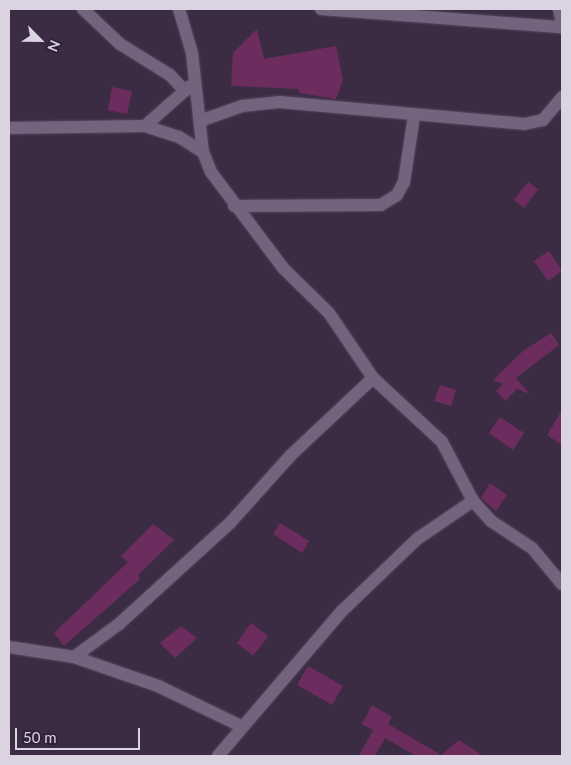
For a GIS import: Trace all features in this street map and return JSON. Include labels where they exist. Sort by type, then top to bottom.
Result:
[{"type":"street","points":[[83,9],[120,44],[170,74],[184,89]]},
{"type":"street","points":[[179,9],[196,82],[203,152],[234,206],[283,268],[330,313],[374,378],[442,442],[474,501],[492,522],[532,548],[562,584]]},
{"type":"street","points":[[321,9],[562,27]]},
{"type":"street","points":[[559,9],[562,23]]},
{"type":"street","points":[[145,126],[184,89],[196,82]]},
{"type":"street","points":[[200,121],[242,106],[279,102],[414,116],[524,124],[544,120],[562,97]]},
{"type":"street","points":[[234,206],[381,205],[397,195],[404,182],[414,116]]},
{"type":"street","points":[[9,128],[145,126],[179,137],[203,152]]},
{"type":"street","points":[[74,657],[118,624],[230,523],[291,455],[374,378]]},
{"type":"street","points":[[218,756],[342,611],[417,538],[474,501]]},
{"type":"street","points":[[9,647],[74,657],[158,686],[243,727]]},
{"type":"building","points":[[257,29],[264,59],[336,46],[343,80],[336,99],[299,93],[299,89],[231,86],[233,53]]},
{"type":"building","points":[[112,87],[132,91],[127,114],[108,110]]},
{"type":"building","points":[[528,182],[538,189],[524,208],[514,200]]},
{"type":"building","points":[[549,251],[562,271],[548,281],[534,261]]},
{"type":"building","points":[[551,333],[559,345],[516,378],[530,394],[517,389],[505,401],[496,391],[503,384],[493,380],[523,351]]},
{"type":"building","points":[[440,385],[456,390],[451,406],[434,401]]},
{"type":"building","points":[[562,410],[562,445],[547,435]]},
{"type":"building","points":[[500,417],[524,433],[513,450],[489,433]]},
{"type":"building","points":[[490,483],[507,495],[496,511],[481,498]]},
{"type":"building","points":[[280,523],[309,541],[302,553],[273,534]]},
{"type":"building","points":[[153,524],[174,540],[138,575],[140,579],[64,646],[54,633],[128,562],[121,556]]},
{"type":"building","points":[[251,623],[268,636],[253,656],[237,643]]},
{"type":"building","points":[[181,626],[197,638],[175,658],[160,643]]},
{"type":"building","points":[[308,666],[343,686],[332,705],[297,685]]},
{"type":"building","points":[[372,705],[392,717],[388,724],[441,755],[459,740],[483,756],[416,756],[385,738],[375,756],[359,756],[373,730],[362,724]]}]
